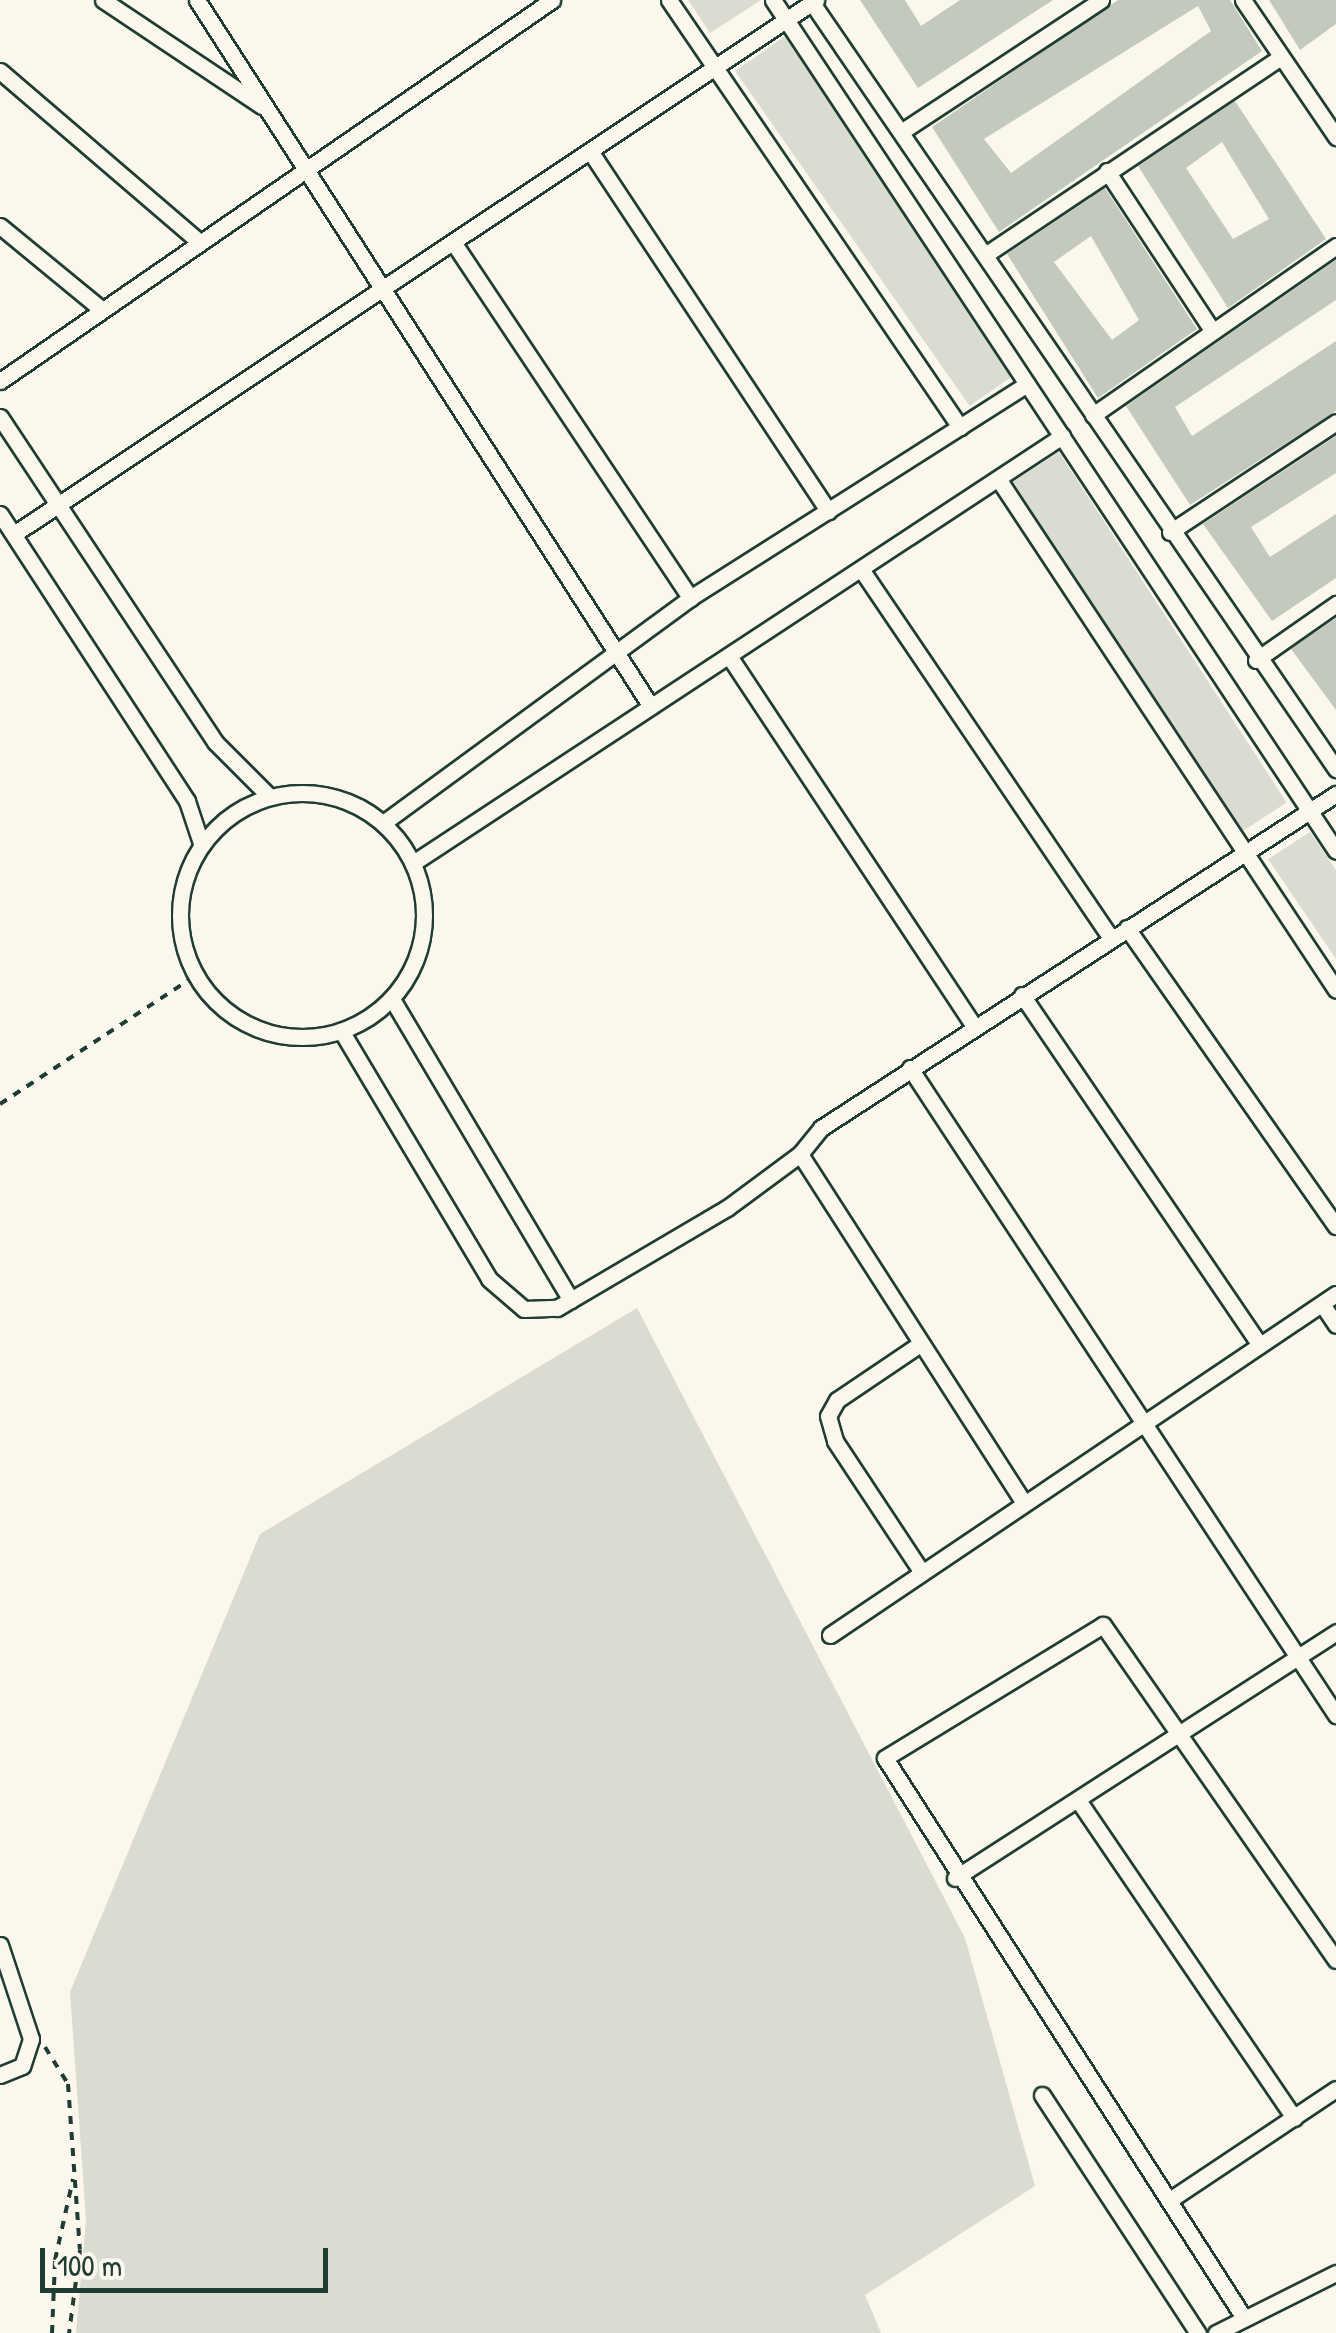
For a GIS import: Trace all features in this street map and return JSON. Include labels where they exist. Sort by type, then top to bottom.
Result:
[{"type":"street","points":[[104,0],[266,108]]},
{"type":"street","points":[[197,0],[650,704]]},
{"type":"street","points":[[0,380],[526,7],[552,0]]},
{"type":"street","points":[[669,0],[960,427]]},
{"type":"street","points":[[773,0],[1336,850]]},
{"type":"street","points":[[904,130],[1101,0]]},
{"type":"street","points":[[1244,0],[1336,137]]},
{"type":"street","points":[[14,534],[813,1],[904,130],[1256,660],[1336,769]]},
{"type":"street","points":[[984,254],[1281,56]]},
{"type":"street","points":[[0,71],[197,240]]},
{"type":"street","points":[[590,151],[828,512]]},
{"type":"street","points":[[1108,170],[1212,330]]},
{"type":"street","points":[[0,226],[100,308]]},
{"type":"street","points":[[452,242],[690,598]]},
{"type":"street","points":[[1093,415],[1336,246]]},
{"type":"street","points":[[384,823],[690,598],[1027,384]]},
{"type":"street","points":[[0,418],[61,502],[215,742],[269,796]]},
{"type":"street","points":[[1170,532],[1336,422]]},
{"type":"street","points":[[413,863],[650,704],[863,572],[1062,436]]},
{"type":"street","points":[[999,480],[1336,990]]},
{"type":"street","points":[[0,514],[188,801],[201,843]]},
{"type":"street","points":[[863,572],[1111,938]]},
{"type":"street","points":[[1256,660],[1336,604]]},
{"type":"street","points":[[728,656],[974,1026]]},
{"type":"street","points":[[342,1032],[489,1280],[524,1308],[572,1300],[682,1238],[800,1154],[821,1128],[1242,851],[1336,794]]},
{"type":"street","points":[[330,795],[384,823],[413,863],[423,934],[392,999],[342,1032],[300,1039],[258,1031],[222,1009],[195,976],[181,937],[180,896],[201,843],[242,807],[269,796],[330,795]]},
{"type":"street","points":[[1127,928],[1336,1226]]},
{"type":"street","points":[[1022,995],[1260,1345]]},
{"type":"street","points":[[392,999],[572,1300]]},
{"type":"street","points":[[910,1068],[1138,1424],[1336,1715]]},
{"type":"street","points":[[800,1154],[1022,1500]]},
{"type":"street","points":[[830,1635],[1022,1500],[1336,1294]]},
{"type":"street","points":[[1322,1304],[1336,1325]]},
{"type":"street","points":[[920,1344],[837,1400],[828,1416],[835,1441],[921,1571]]},
{"type":"street","points":[[1244,2318],[1171,2200],[955,1878],[885,1758],[1089,1626],[1116,1634],[1336,1960]]},
{"type":"street","points":[[955,1878],[1080,1803],[1336,1632]]},
{"type":"street","points":[[1080,1803],[1294,2118]]},
{"type":"street","points":[[0,1945],[31,2039],[22,2066],[0,2074]]},
{"type":"street","points":[[1171,2200],[1336,2089]]},
{"type":"street","points":[[1042,2095],[1198,2333]]},
{"type":"street","points":[[1216,2333],[1336,2273]]},
{"type":"path","points":[[0,1104],[195,976]]},
{"type":"path","points":[[31,2039],[65,2073],[80,2250],[70,2333]]},
{"type":"path","points":[[52,2333],[55,2260],[75,2174]]},
{"type":"shaded area","points":[[688,0],[761,0],[710,33]]},
{"type":"shaded area","points":[[785,36],[1020,371],[970,406],[735,71]]},
{"type":"shaded area","points":[[1059,452],[1287,803],[1241,833],[1013,482]]},
{"type":"shaded area","points":[[1310,832],[1336,870],[1336,959],[1268,859]]},
{"type":"shaded area","points":[[637,1308],[965,1938],[1035,2186],[865,2295],[881,2333],[76,2333],[86,2220],[70,1992],[260,1534]]},
{"type":"building","points":[[860,0],[905,0],[921,26],[960,0],[1053,0],[918,88]]},
{"type":"building","points":[[1118,0],[1230,0],[1262,51],[999,232],[932,127]],"holes":[[[1198,6],[1211,31],[1011,173],[984,139]]]},
{"type":"building","points":[[1269,0],[1336,0],[1336,24],[1300,50]]},
{"type":"building","points":[[1235,101],[1326,239],[1228,308],[1138,166]],"holes":[[[1222,142],[1269,219],[1233,239],[1186,168]]]},
{"type":"building","points":[[1105,188],[1197,329],[1098,398],[1007,254]],"holes":[[[1091,236],[1139,320],[1112,340],[1054,262]]]},
{"type":"building","points":[[1336,260],[1336,300],[1175,407],[1192,436],[1336,341],[1336,411],[1190,505],[1126,406]]},
{"type":"building","points":[[1336,436],[1336,473],[1251,527],[1270,557],[1336,514],[1336,578],[1272,621],[1203,524]]},
{"type":"building","points":[[1336,618],[1336,710],[1291,649]]}]
